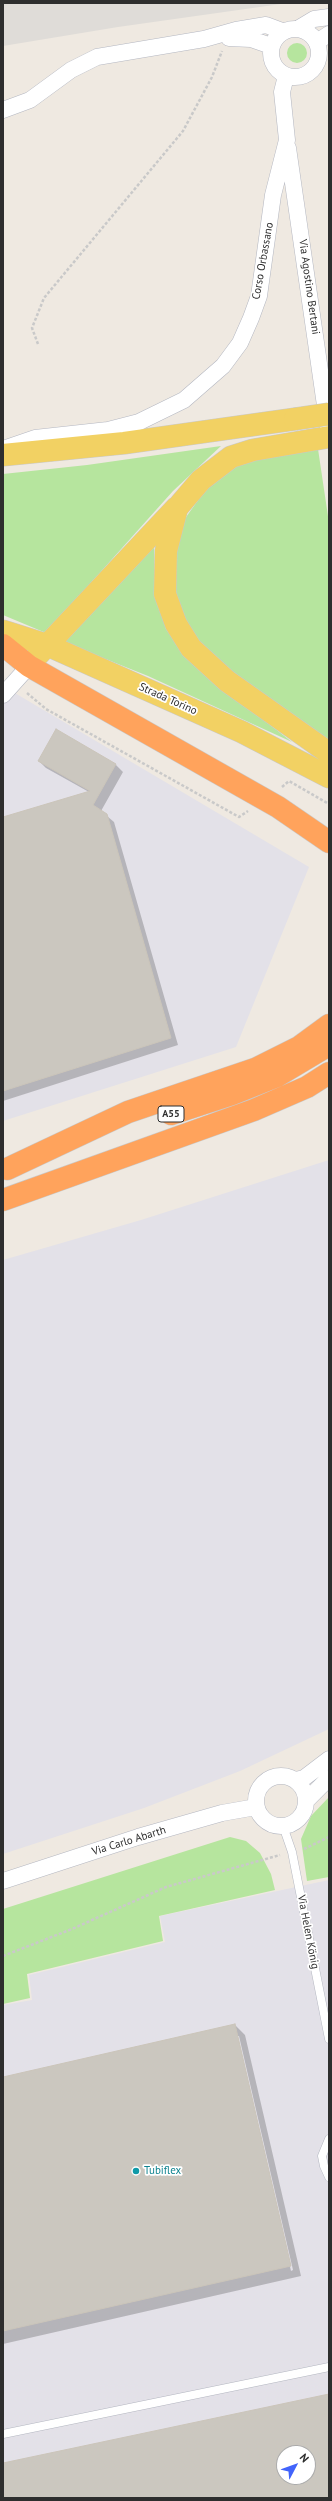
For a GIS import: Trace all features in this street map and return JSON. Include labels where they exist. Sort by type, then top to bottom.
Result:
[{"type":"highway","points":[[3,645],[29,666],[278,807],[329,842]]},
{"type":"highway","points":[[5,1169],[128,1112],[255,1069],[299,1047],[329,1025]]},
{"type":"highway","name":"A55","points":[[5,1169],[232,1094],[277,1076],[329,1045]]},
{"type":"highway","name":"A55","points":[[3,1200],[254,1110],[307,1087],[329,1073]]},
{"type":"main road","points":[[3,455],[124,444],[329,414]]},
{"type":"main road","points":[[29,666],[47,645],[177,508],[201,480],[231,457],[253,450],[329,436]]},
{"type":"main road","points":[[177,508],[166,551],[165,594],[176,624],[187,642],[227,681],[329,753]]},
{"type":"main road","name":"Strada Torino","points":[[3,631],[47,645],[242,732],[329,777]]},
{"type":"street","points":[[3,110],[30,100],[71,70],[97,57],[204,39],[236,30],[266,25],[282,31],[299,28],[314,19],[329,17]]},
{"type":"street","points":[[282,31],[271,46],[271,58],[274,66],[286,76],[303,76],[311,71],[317,63],[323,38],[299,28]]},
{"type":"street","points":[[204,39],[251,39],[271,46]]},
{"type":"street","name":"Corso Orbassano","points":[[3,450],[35,438],[108,430],[139,422],[184,400],[223,366],[240,342],[251,318],[258,296],[273,195],[287,140],[282,92],[286,76]]},
{"type":"street","name":"Via Agostino Bertani","points":[[287,140],[329,436]]},
{"type":"street","points":[[3,695],[9,678],[29,666]]},
{"type":"street","points":[[329,1759],[304,1778],[296,1780],[283,1776],[270,1778],[258,1790],[256,1807],[259,1814],[269,1823],[283,1826],[290,1825],[302,1815],[306,1801],[329,1778]]},
{"type":"street","points":[[296,1780],[301,1786],[306,1801]]},
{"type":"street","name":"Via Carlo Abarth","points":[[3,1881],[145,1835],[222,1814],[256,1807]]},
{"type":"lane","name":"Via Helen König","points":[[283,1826],[292,1852],[329,2039]]},
{"type":"lane","points":[[329,2139],[322,2156],[324,2166],[329,2177]]},
{"type":"lane","points":[[3,2434],[329,2367]]},
{"type":"path","points":[[38,344],[32,328],[44,298],[183,131],[212,77],[228,38]]},
{"type":"path","points":[[9,678],[46,709],[238,817],[251,809]]},
{"type":"path","points":[[276,791],[289,781],[329,804]]},
{"type":"path","points":[[3,1956],[72,1929],[166,1887],[310,1848],[329,1837]]},
{"type":"shaded area","points":[[3,3],[288,3],[118,27],[3,46]]},
{"type":"shaded area","points":[[3,686],[309,867],[236,1047],[3,1121]]},
{"type":"shaded area","points":[[329,1160],[329,1729],[240,1771],[144,1808],[3,1854],[3,1260],[141,1220]]},
{"type":"shaded area","points":[[329,1880],[329,2498],[3,2498],[3,2005],[32,2000],[29,1975],[165,1942],[160,1916]]},
{"type":"green space","points":[[297,43],[304,46],[307,53],[304,60],[297,63],[290,60],[287,53],[290,46]]},
{"type":"green space","points":[[221,446],[173,491],[46,633],[3,615],[3,474],[87,465]]},
{"type":"green space","points":[[318,449],[329,523],[329,740],[232,673],[198,642],[189,627],[175,593],[174,554],[184,520],[206,489],[236,466],[256,457]]},
{"type":"green space","points":[[154,545],[155,590],[166,629],[184,652],[220,686],[292,742],[148,676],[63,642]]},
{"type":"green space","points":[[329,1797],[329,1877],[307,1881],[301,1839],[311,1816]]},
{"type":"green space","points":[[230,1837],[246,1841],[260,1853],[271,1874],[275,1890],[159,1916],[163,1941],[27,1974],[30,1998],[3,2004],[3,1909]]},
{"type":"building","points":[[56,729],[116,764],[93,805],[107,814],[171,1038],[3,1091],[3,817],[90,791],[38,761]]},
{"type":"building","name":"Tubiflex","points":[[235,2024],[291,2266],[3,2331],[3,2077]]},
{"type":"building","points":[[329,2394],[329,2498],[3,2498],[3,2463]]},
{"type":"place","name":"Tubiflex","points":[[136,2171]]}]
